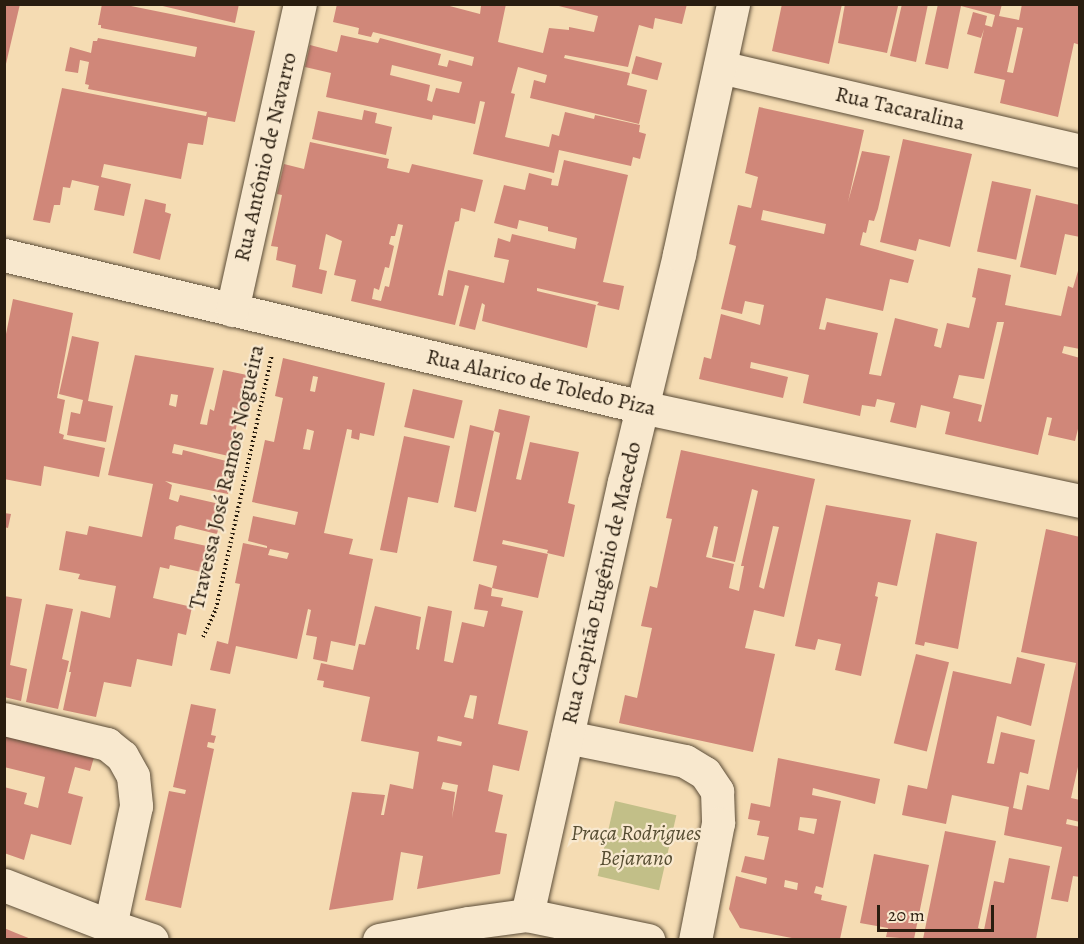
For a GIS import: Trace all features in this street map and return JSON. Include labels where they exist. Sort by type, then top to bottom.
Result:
[{"type":"street","name":"Rua Antônio de Navarro","points":[[232,310],[300,4]]},
{"type":"street","name":"Rua Capitão Eugênio de Macedo","points":[[527,915],[679,254],[733,4]]},
{"type":"street","name":"Rua Tacaralina","points":[[720,68],[1080,152]]},
{"type":"street","name":"Rua Alarico de Toledo Piza","points":[[4,255],[642,407],[1080,501]]},
{"type":"street","points":[[4,718],[106,744],[122,756],[134,776],[136,806],[110,926]]},
{"type":"street","points":[[567,737],[685,761],[705,773],[717,791],[718,822],[695,939]]},
{"type":"street","points":[[4,885],[110,926],[152,939]]},
{"type":"street","points":[[379,939],[527,915],[648,939]]},
{"type":"path","name":"Travessa José Ramos Nogueira","points":[[203,637],[216,609],[280,322]]},
{"type":"green space","name":"Praça Rodrigues Bejarano","points":[[615,801],[676,815],[659,890],[598,876]]},
{"type":"building","points":[[4,4],[20,4],[5,68],[4,68]]},
{"type":"building","points":[[102,4],[121,4],[255,31],[235,122],[208,117],[203,145],[188,143],[181,179],[104,164],[101,177],[131,184],[124,216],[94,210],[99,186],[72,180],[70,188],[63,187],[60,205],[54,205],[50,223],[33,220],[62,88],[206,116],[207,112],[88,89],[89,85],[85,84],[89,62],[80,60],[78,73],[65,71],[70,47],[91,53],[93,41],[97,41],[98,38],[195,57],[197,47],[101,28],[101,25],[98,25]]},
{"type":"building","points":[[154,4],[239,4],[235,23]]},
{"type":"building","points":[[337,4],[442,4],[480,14],[481,6],[477,4],[506,4],[498,42],[543,53],[549,28],[569,30],[569,27],[594,32],[598,16],[551,4],[687,4],[682,24],[655,18],[653,29],[639,25],[628,67],[565,55],[564,58],[630,73],[627,85],[647,90],[639,124],[530,98],[534,80],[545,83],[547,75],[518,67],[511,93],[515,94],[505,137],[549,147],[552,134],[559,136],[565,112],[594,119],[595,115],[640,125],[639,132],[646,134],[640,159],[633,157],[631,166],[559,150],[554,173],[473,154],[485,102],[480,101],[475,124],[433,115],[432,120],[326,97],[331,73],[305,67],[310,45],[337,52],[341,35],[378,43],[380,38],[441,54],[438,65],[447,67],[449,60],[472,66],[474,57],[373,32],[371,37],[358,34],[359,28],[333,22]],"holes":[[[392,65],[462,82],[459,93],[436,88],[432,102],[427,100],[430,85],[390,75]]]},
{"type":"building","points":[[782,4],[842,4],[829,64],[772,51]]},
{"type":"building","points":[[845,4],[898,6],[887,53],[838,43]]},
{"type":"building","points":[[902,4],[928,4],[916,62],[890,56]]},
{"type":"building","points":[[938,4],[1002,4],[999,16],[1019,20],[1022,4],[1080,4],[1080,45],[1074,43],[1058,117],[1000,103],[1005,80],[974,73],[984,29],[981,38],[967,34],[973,12],[987,16],[985,25],[992,27],[995,15],[961,6],[948,69],[925,64]],"holes":[[[1017,27],[1023,28],[1013,73],[1007,72]]]},
{"type":"building","points":[[636,56],[662,63],[657,80],[631,73]]},
{"type":"building","points":[[759,107],[864,130],[848,202],[862,151],[890,156],[874,221],[869,220],[860,245],[914,260],[908,283],[890,279],[883,311],[826,298],[819,329],[825,330],[827,322],[878,333],[869,374],[881,376],[895,318],[938,329],[934,346],[941,348],[947,323],[969,328],[976,298],[972,297],[978,268],[1011,275],[1005,305],[1061,316],[1068,286],[1073,288],[1080,264],[1080,349],[1064,346],[1062,353],[1080,358],[1080,421],[1075,441],[1048,435],[1052,418],[1047,417],[1038,455],[945,434],[950,412],[921,405],[916,428],[890,422],[895,403],[877,399],[875,407],[862,405],[860,416],[803,403],[809,375],[751,362],[750,368],[788,377],[783,398],[699,379],[704,357],[711,359],[721,314],[760,325],[764,305],[745,301],[742,314],[721,309],[736,246],[729,244],[738,205],[751,208],[758,177],[745,173]],"holes":[[[763,210],[826,224],[824,234],[761,220]],[[997,322],[1004,322],[981,422],[978,421],[982,405],[953,398],[959,375],[984,379]]]},
{"type":"building","points":[[364,110],[377,113],[375,123],[392,127],[386,155],[312,139],[318,111],[362,120]]},
{"type":"building","points":[[903,139],[972,154],[950,247],[919,239],[916,251],[880,242]]},
{"type":"building","points":[[310,142],[389,159],[387,168],[409,173],[412,164],[483,180],[475,212],[461,208],[459,221],[455,222],[438,295],[443,296],[448,270],[504,283],[509,260],[494,257],[498,238],[510,242],[512,234],[575,249],[577,238],[548,231],[548,227],[519,220],[517,229],[494,223],[504,185],[525,190],[529,173],[552,179],[551,185],[558,186],[564,160],[628,175],[603,282],[624,286],[619,310],[597,305],[599,302],[537,288],[537,291],[596,305],[587,348],[482,321],[485,305],[482,303],[475,330],[459,326],[469,286],[465,285],[455,325],[351,301],[356,280],[334,275],[342,241],[326,234],[319,269],[327,271],[322,294],[292,287],[296,265],[276,260],[278,247],[271,246],[282,195],[277,194],[284,164],[304,169]],"holes":[[[398,224],[403,225],[389,287],[385,286],[381,301],[372,299],[374,288],[379,290],[385,267],[389,268],[394,246],[389,244],[391,236],[395,236]]]},
{"type":"building","points":[[992,181],[1031,189],[1016,260],[977,251]]},
{"type":"building","points":[[1036,195],[1080,205],[1080,237],[1065,234],[1056,275],[1020,267]]},
{"type":"building","points":[[145,199],[166,204],[165,212],[171,214],[160,260],[133,253]]},
{"type":"building","points":[[13,299],[73,313],[57,398],[65,400],[59,433],[64,435],[63,439],[105,448],[99,477],[44,466],[41,486],[4,479],[4,344]]},
{"type":"building","points":[[72,336],[99,342],[88,401],[113,406],[106,442],[67,435],[71,412],[80,414],[83,400],[59,394]]},
{"type":"building","points":[[135,355],[214,368],[200,424],[207,425],[210,409],[214,411],[223,370],[247,375],[244,390],[252,392],[246,421],[238,419],[235,433],[243,435],[238,458],[174,444],[172,453],[182,455],[183,450],[234,463],[228,494],[165,481],[172,485],[169,499],[178,502],[180,495],[224,505],[217,534],[180,525],[176,527],[174,539],[216,548],[210,574],[170,565],[169,569],[160,567],[153,598],[192,607],[186,635],[178,633],[172,666],[137,659],[131,687],[104,682],[96,717],[63,710],[81,611],[110,618],[116,586],[78,579],[80,574],[59,570],[66,531],[87,535],[89,526],[142,537],[153,484],[108,475]],"holes":[[[171,394],[178,395],[176,407],[169,405]]]},
{"type":"building","points":[[283,358],[385,383],[374,436],[360,433],[359,440],[351,438],[352,430],[347,429],[324,533],[353,539],[349,554],[373,559],[355,646],[331,641],[327,662],[313,659],[317,637],[306,635],[311,610],[308,609],[297,659],[236,646],[230,674],[210,670],[217,641],[228,644],[240,584],[235,583],[243,543],[267,548],[267,546],[248,541],[253,516],[295,525],[298,512],[252,502],[265,440],[274,442],[283,398],[275,396]],"holes":[[[313,376],[318,377],[315,392],[310,391]],[[307,429],[314,431],[310,450],[303,449]],[[270,549],[289,553],[287,559],[268,555]]]},
{"type":"building","points":[[413,389],[463,400],[454,438],[404,427]]},
{"type":"building","points":[[499,409],[530,416],[516,479],[521,480],[530,442],[579,452],[568,503],[575,505],[564,557],[547,553],[548,550],[503,540],[502,544],[548,554],[538,598],[492,588],[497,566],[473,561],[500,433],[494,431]]},
{"type":"building","points":[[470,425],[494,431],[476,512],[454,507]]},
{"type":"building","points":[[404,436],[450,446],[438,503],[408,497],[397,553],[380,550]]},
{"type":"building","points":[[681,450],[815,479],[784,617],[754,610],[745,648],[775,654],[753,752],[619,723],[625,695],[637,698],[652,628],[641,626],[650,586],[657,588],[672,519],[666,518]],"holes":[[[752,489],[758,491],[741,566],[744,566],[739,591],[729,588],[734,564],[706,557],[714,526],[718,527],[712,557],[735,562]],[[773,526],[779,527],[764,589],[759,587]]]},
{"type":"building","points":[[826,505],[911,520],[897,586],[878,582],[875,596],[878,597],[861,676],[835,670],[841,644],[818,639],[815,650],[795,646]]},
{"type":"building","points":[[4,513],[11,514],[8,528],[4,527]]},
{"type":"building","points":[[1046,529],[1080,537],[1080,758],[1071,798],[1080,800],[1080,822],[1067,819],[1066,824],[1080,827],[1080,877],[1073,876],[1068,902],[1051,899],[1062,847],[1004,835],[1009,807],[952,795],[946,824],[902,815],[908,785],[927,789],[953,671],[1011,684],[1017,657],[1045,664],[1031,726],[997,716],[987,763],[994,764],[1001,732],[1035,740],[1028,774],[1020,772],[1013,808],[1022,810],[1027,785],[1049,790],[1076,663],[1021,652]]},
{"type":"building","points":[[936,533],[977,542],[958,649],[925,642],[924,646],[915,644]]},
{"type":"building","points":[[479,584],[492,588],[491,596],[503,598],[501,606],[523,611],[498,724],[528,731],[519,771],[493,765],[488,791],[503,795],[495,832],[507,834],[500,874],[417,889],[423,856],[401,852],[393,900],[329,910],[352,792],[385,795],[381,815],[384,815],[390,784],[413,789],[419,752],[361,741],[370,697],[323,687],[324,681],[317,680],[321,663],[353,670],[359,644],[365,645],[375,606],[421,617],[416,649],[419,650],[428,606],[452,611],[444,661],[453,663],[462,622],[484,627],[488,611],[474,609]],"holes":[[[470,695],[477,696],[473,719],[464,717]],[[438,736],[462,742],[461,746],[437,741]],[[443,782],[458,785],[452,818],[455,792],[441,789]]]},
{"type":"building","points":[[4,596],[22,599],[10,665],[27,669],[21,701],[4,697]]},
{"type":"building","points":[[46,604],[73,609],[62,659],[69,661],[58,709],[26,702]]},
{"type":"building","points":[[916,654],[949,662],[927,751],[894,743]]},
{"type":"building","points":[[191,704],[216,709],[211,735],[216,736],[214,743],[208,742],[207,747],[214,749],[181,908],[145,900],[169,791],[185,794],[186,790],[173,787]]},
{"type":"building","points":[[4,729],[95,754],[90,771],[75,767],[68,793],[83,797],[71,845],[31,834],[24,860],[4,853],[4,787],[27,793],[24,804],[38,808],[45,777],[4,767]]},
{"type":"building","points":[[778,758],[880,779],[875,804],[813,788],[812,795],[841,801],[823,888],[816,886],[814,893],[822,895],[821,900],[847,906],[840,939],[797,939],[740,928],[729,909],[736,876],[766,884],[767,878],[741,872],[745,856],[764,860],[769,837],[757,835],[760,821],[748,819],[751,803],[770,807]],"holes":[[[800,817],[817,819],[814,834],[798,830]],[[785,880],[798,883],[797,890],[784,887]]]},
{"type":"building","points":[[945,831],[996,841],[978,928],[984,930],[994,881],[1004,883],[1009,858],[1050,866],[1036,939],[923,939]]},
{"type":"building","points":[[874,854],[929,865],[914,939],[886,937],[888,928],[860,923]]},
{"type":"building","points":[[4,928],[16,933],[31,939],[4,939]]}]
